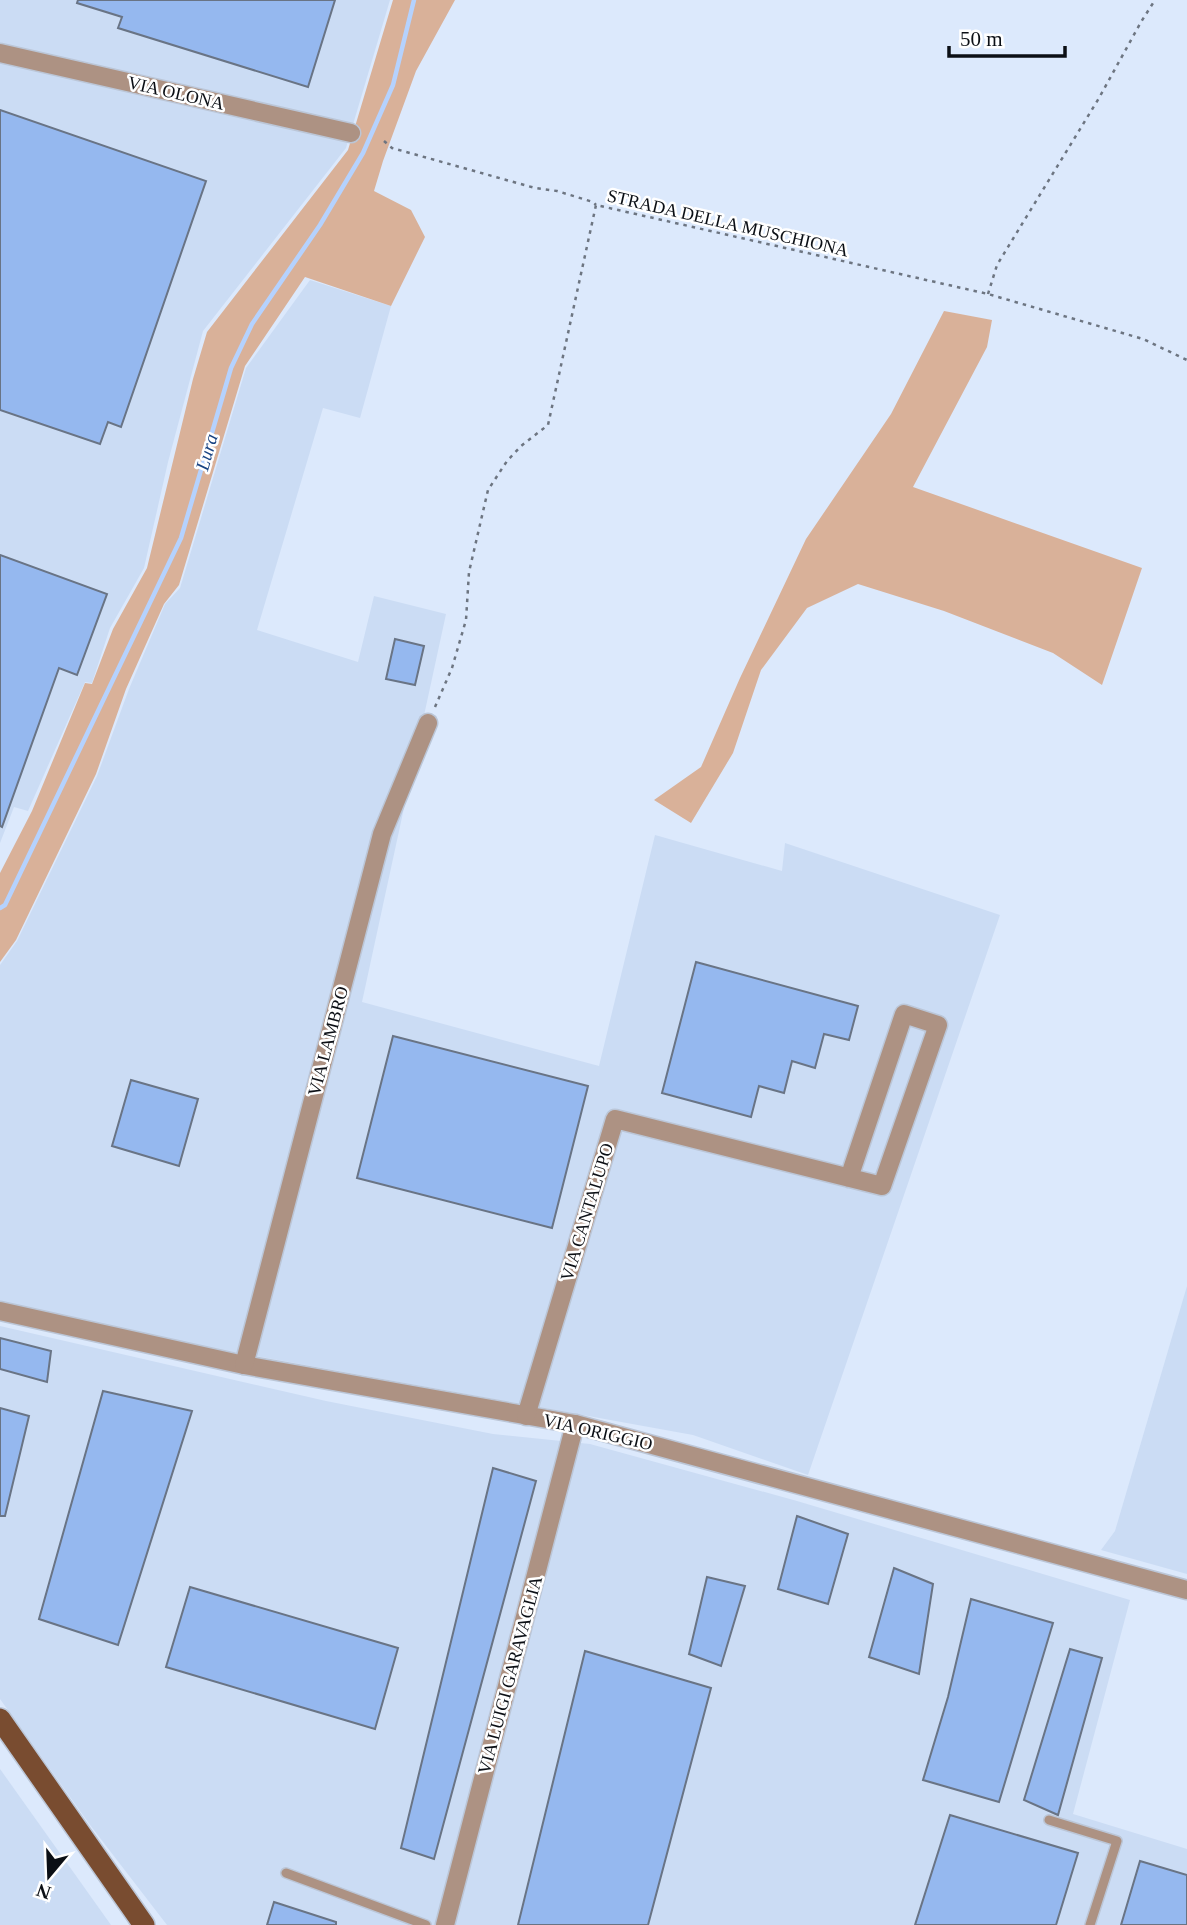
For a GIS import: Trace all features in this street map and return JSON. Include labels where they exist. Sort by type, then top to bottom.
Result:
[{"type":"main road","points":[[0,1719],[144,1925]]},
{"type":"street","name":"VIA OLONA","points":[[0,53],[351,133]]},
{"type":"street","name":"VIA LAMBRO","points":[[244,1365],[382,834],[428,723]]},
{"type":"street","name":"VIA CANTALUPO","points":[[526,1416],[615,1119],[849,1178],[882,1186],[938,1025],[904,1014],[849,1178]]},
{"type":"street","name":"VIA ORIGGIO","points":[[0,1311],[244,1365],[575,1424],[1187,1590]]},
{"type":"street","name":"VIA LUIGI GARAVAGLIA","points":[[445,1925],[575,1424]]},
{"type":"lane","points":[[1049,1821],[1117,1841],[1090,1925]]},
{"type":"lane","points":[[286,1874],[426,1925]]},
{"type":"path","points":[[988,294],[997,265],[1155,0]]},
{"type":"path","points":[[384,141],[392,148],[534,188],[557,191],[596,205]]},
{"type":"path","name":"STRADA DELLA MUSCHIONA","points":[[428,723],[452,668],[466,620],[469,572],[488,490],[507,461],[548,425],[596,205],[988,294],[1143,338],[1187,360]]},
{"type":"shaded area","points":[[0,0],[390,0],[346,148],[203,331],[168,462],[144,568],[110,628],[92,683],[85,682],[28,811],[14,807],[0,843]]},
{"type":"shaded area","points":[[393,0],[455,0],[416,71],[374,191],[411,210],[425,237],[391,306],[305,277],[245,366],[179,585],[164,604],[126,689],[96,774],[16,940],[0,962],[0,873],[32,811],[85,683],[92,684],[113,629],[147,568],[207,332],[348,150]]},
{"type":"shaded area","points":[[310,280],[391,306],[360,418],[323,408],[257,630],[358,662],[374,596],[446,614],[362,1002],[599,1066],[655,835],[782,871],[785,843],[1000,915],[808,1475],[693,1435],[211,1348],[0,1304],[0,965],[17,941],[97,776],[129,689],[165,604],[180,588],[246,368]]},
{"type":"shaded area","points":[[944,311],[992,320],[987,347],[913,487],[1142,568],[1102,685],[1053,653],[944,611],[858,584],[807,608],[761,670],[733,753],[691,823],[654,800],[701,767],[806,539],[891,414]]},
{"type":"shaded area","points":[[1187,1286],[1187,1574],[1101,1550],[1115,1531]]},
{"type":"shaded area","points":[[0,1326],[326,1401],[493,1434],[590,1444],[797,1501],[1130,1600],[1073,1814],[1187,1849],[1187,1925],[167,1925],[90,1825],[0,1699]]},
{"type":"shaded area","points":[[0,1769],[111,1925],[0,1925]]},
{"type":"building","points":[[78,0],[335,0],[308,87],[118,28],[122,17],[77,3]]},
{"type":"building","points":[[0,110],[206,181],[121,427],[108,422],[100,444],[0,410]]},
{"type":"building","points":[[0,555],[107,594],[77,675],[59,668],[2,827],[0,826]]},
{"type":"building","points":[[395,639],[424,646],[415,685],[386,679]]},
{"type":"building","points":[[696,962],[858,1006],[849,1040],[824,1034],[815,1068],[792,1061],[784,1093],[759,1086],[751,1117],[662,1093]]},
{"type":"building","points":[[393,1036],[588,1086],[552,1228],[357,1178]]},
{"type":"building","points":[[131,1080],[198,1099],[179,1166],[112,1146]]},
{"type":"building","points":[[0,1338],[51,1351],[47,1382],[0,1369]]},
{"type":"building","points":[[103,1391],[192,1411],[118,1645],[39,1619]]},
{"type":"building","points":[[0,1408],[29,1416],[5,1516],[0,1516]]},
{"type":"building","points":[[493,1468],[536,1481],[434,1859],[401,1848]]},
{"type":"building","points":[[797,1516],[848,1534],[828,1604],[778,1589]]},
{"type":"building","points":[[894,1568],[933,1584],[919,1674],[869,1657]]},
{"type":"building","points":[[707,1577],[745,1586],[721,1666],[689,1654]]},
{"type":"building","points":[[190,1587],[398,1648],[375,1729],[166,1667]]},
{"type":"building","points":[[971,1599],[1053,1623],[999,1802],[923,1780],[948,1697]]},
{"type":"building","points":[[1070,1649],[1102,1658],[1058,1815],[1024,1800]]},
{"type":"building","points":[[585,1651],[711,1688],[648,1925],[518,1925]]},
{"type":"building","points":[[950,1815],[1078,1853],[1056,1925],[915,1925]]},
{"type":"building","points":[[1140,1861],[1187,1875],[1187,1925],[1121,1925]]},
{"type":"building","points":[[274,1902],[336,1922],[336,1925],[267,1925]]},
{"type":"waterway","name":"Lura","points":[[0,908],[5,905],[181,538],[231,368],[252,324],[320,225],[363,153],[393,85],[414,0]]}]
